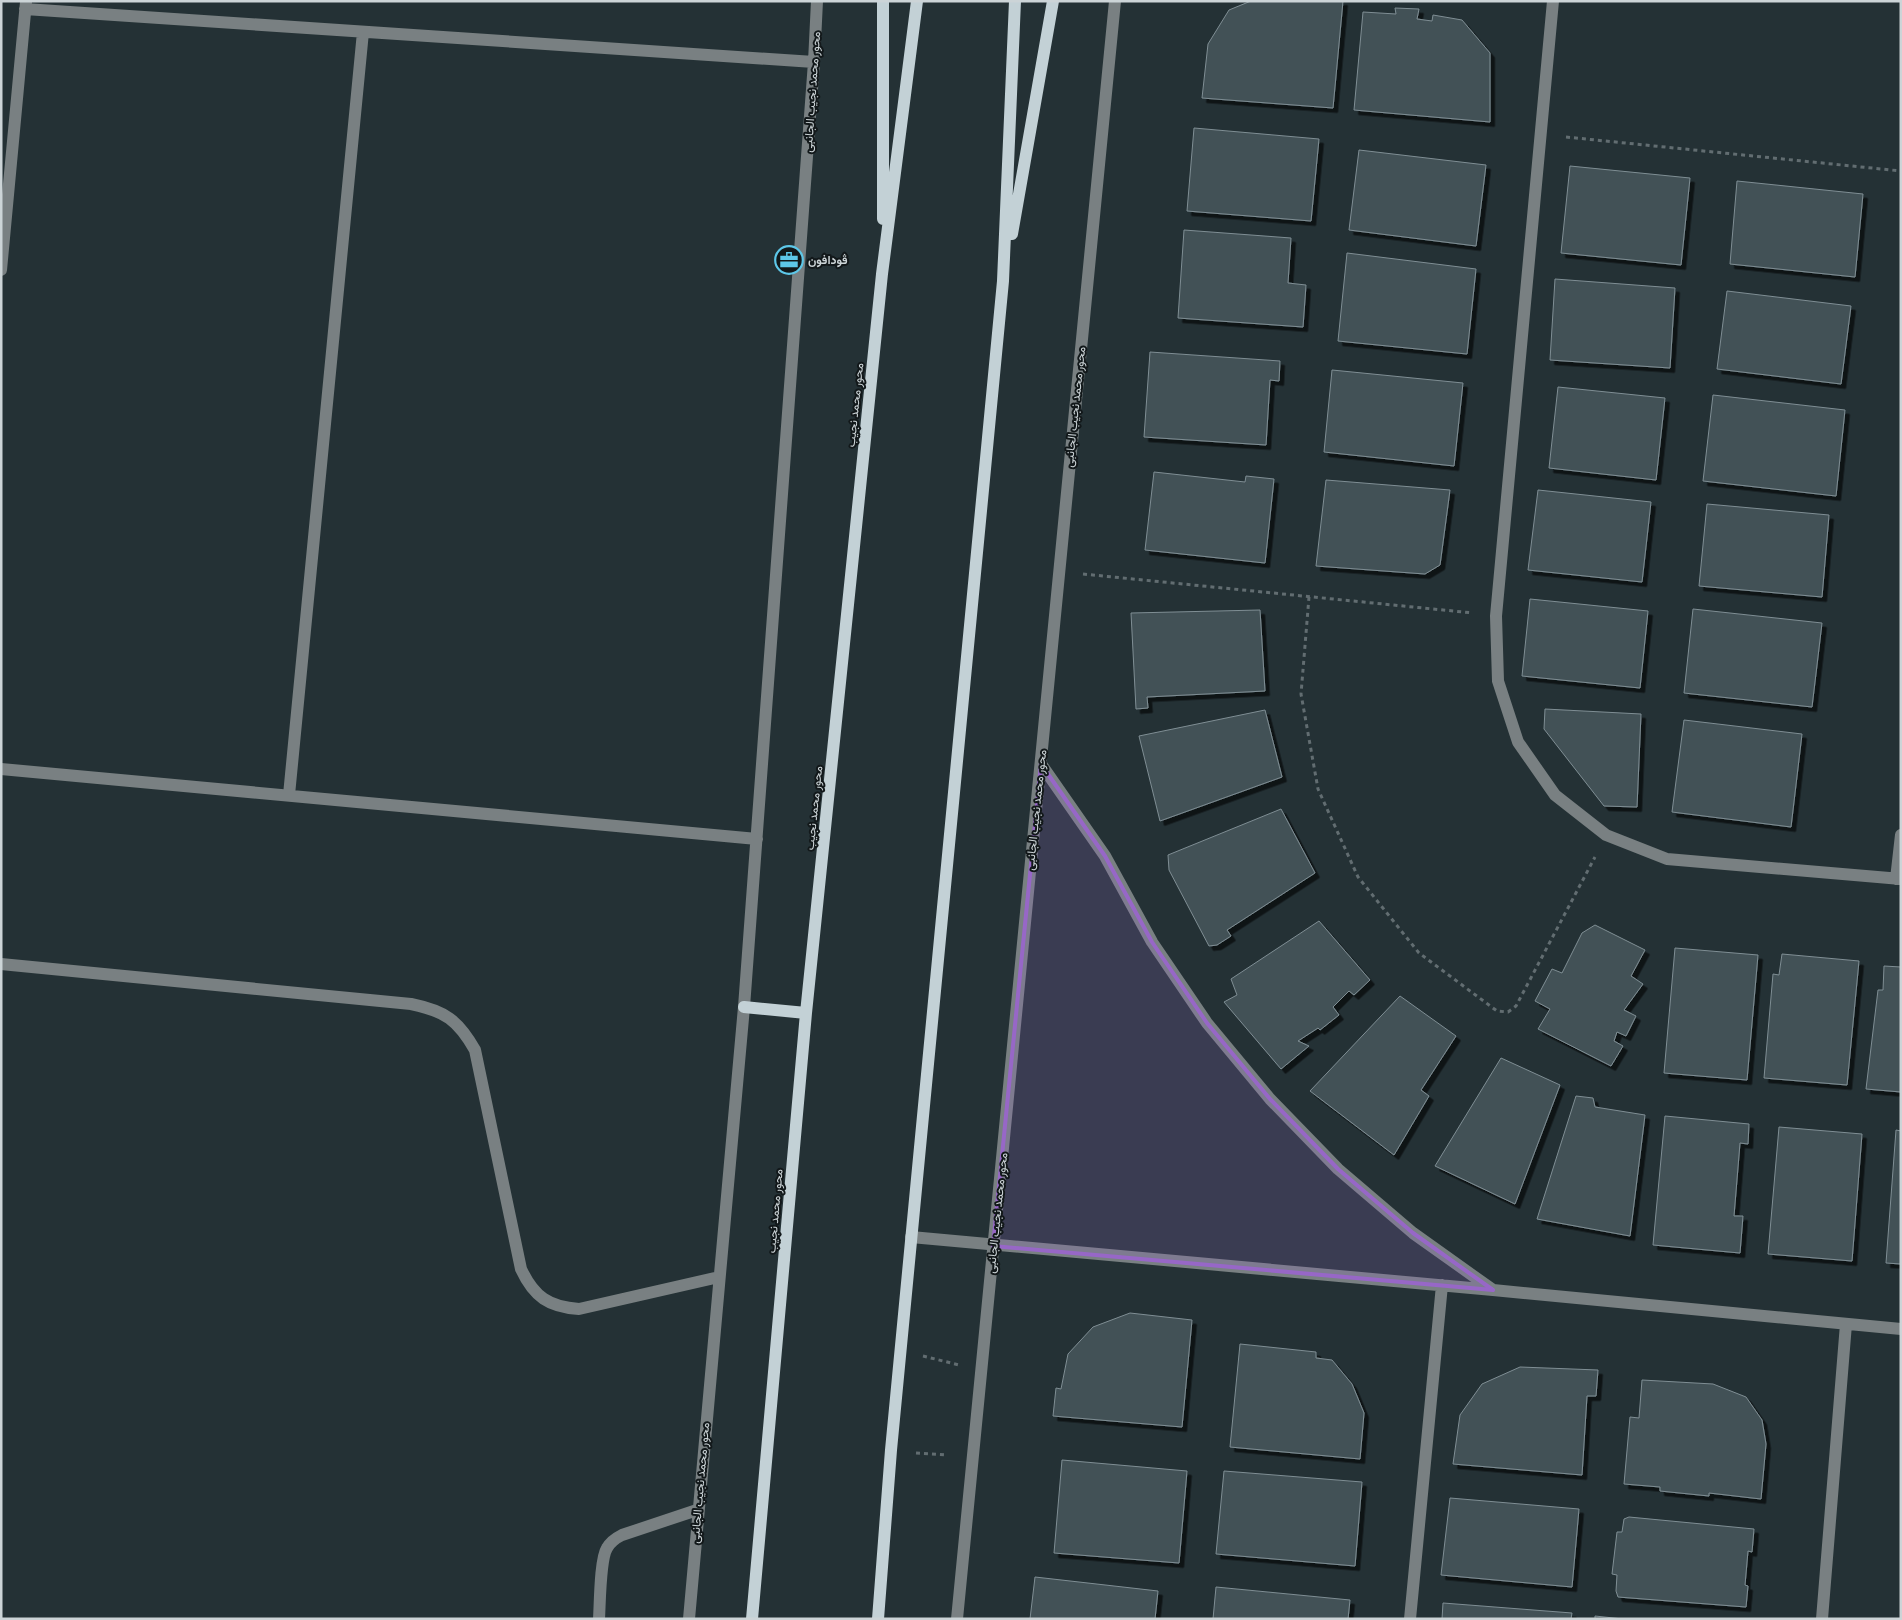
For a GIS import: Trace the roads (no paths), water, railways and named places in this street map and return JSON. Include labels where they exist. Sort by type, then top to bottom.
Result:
[{"type":"main road","points":[[882,274],[883,1]]},
{"type":"main road","name":"محور محمد نجيب","points":[[752,1619],[806,1013],[882,274],[917,1]]},
{"type":"main road","points":[[878,1619],[891,1450],[1004,281],[1014,1]]},
{"type":"main road","points":[[1004,281],[1053,1]]},
{"type":"main road","points":[[744,1007],[806,1013]]},
{"type":"street","name":"محور محمد نجيب الجانبى","points":[[689,1619],[697,1510],[744,1007],[817,1]]},
{"type":"street","name":"محور محمد نجيب الجانبى","points":[[958,1619],[1115,1]]},
{"type":"street","points":[[1553,1],[1496,616],[1498,681],[1518,742],[1555,795],[1606,835],[1667,859],[1899,879],[1901,835]]},
{"type":"street","points":[[1,270],[26,5],[363,32],[814,62]]},
{"type":"street","points":[[289,796],[363,32]]},
{"type":"street","points":[[1041,764],[1105,856],[1152,942],[1208,1023],[1270,1099],[1338,1169],[1413,1233],[1493,1290]]},
{"type":"street","points":[[1,769],[756,839]]},
{"type":"street","points":[[1,964],[411,1004],[432,1008],[450,1017],[464,1032],[475,1050],[521,1269],[528,1283],[538,1294],[550,1303],[564,1308],[579,1309],[719,1277]]},
{"type":"street","points":[[911,1238],[1442,1285],[1901,1329]]},
{"type":"street","points":[[1410,1619],[1442,1285]]},
{"type":"street","points":[[1822,1619],[1846,1324]]},
{"type":"street","points":[[599,1619],[604,1560],[606,1549],[612,1540],[697,1510]]},
{"type":"place","name":"ڤودافون","points":[[789,260]]}]
